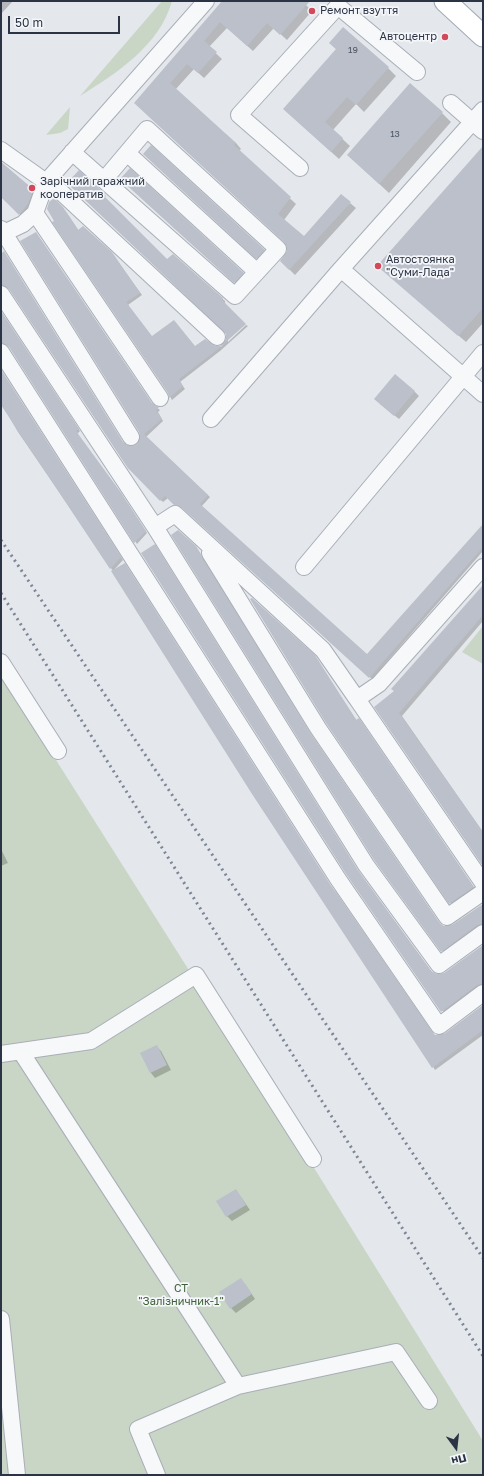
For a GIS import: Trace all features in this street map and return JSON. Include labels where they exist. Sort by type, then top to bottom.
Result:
[{"type":"main road","points":[[445,1],[483,36]]},
{"type":"lane","points":[[131,437],[2,231],[23,224],[35,213],[47,181],[206,1]]},
{"type":"lane","points":[[300,168],[240,115],[338,3],[417,72]]},
{"type":"lane","points":[[211,419],[341,269],[479,121],[451,103]]},
{"type":"lane","points":[[72,152],[234,296],[278,249],[147,129],[104,180]]},
{"type":"lane","points":[[1,150],[47,181],[217,337]]},
{"type":"lane","points":[[127,153],[257,272]]},
{"type":"lane","points":[[35,213],[160,398]]},
{"type":"lane","points":[[341,269],[483,394]]},
{"type":"lane","points":[[1,294],[155,527],[366,865],[439,965],[483,933]]},
{"type":"lane","points":[[1,352],[338,879],[439,1026],[483,993]]},
{"type":"lane","points":[[304,567],[483,353]]},
{"type":"lane","points":[[155,527],[175,514],[324,650],[483,883]]},
{"type":"lane","points":[[200,536],[318,728],[447,918],[483,892]]},
{"type":"lane","points":[[357,700],[378,684],[483,567]]},
{"type":"lane","points":[[1,662],[58,751]]},
{"type":"lane","points":[[1,1054],[90,1041],[196,975],[313,1158]]},
{"type":"lane","points":[[21,1052],[238,1386]]},
{"type":"lane","points":[[1,1319],[17,1475]]},
{"type":"lane","points":[[157,1475],[138,1429],[238,1386],[396,1352],[429,1401]]},
{"type":"green space","points":[[162,1],[172,1],[166,17],[158,31],[147,44],[108,78],[80,96]]},
{"type":"green space","points":[[70,107],[68,129],[60,133],[46,135]]},
{"type":"green space","points":[[483,626],[483,664],[462,652]]},
{"type":"green space","name":"СТ \"Залізничник-1\"","points":[[1,673],[321,1179],[483,1441],[483,1475],[1,1475]]},
{"type":"building","points":[[222,1],[310,1],[280,35],[267,23],[247,46],[220,22],[204,41],[217,52],[198,73],[187,64],[170,83],[236,143],[234,145],[291,197],[278,214],[304,236],[341,194],[351,202],[289,270],[280,261],[287,251],[284,242],[134,103]]},
{"type":"building","points":[[343,27],[389,67],[356,105],[347,97],[325,122],[343,138],[331,152],[283,109],[336,49],[329,43]]},
{"type":"building","points":[[410,83],[443,112],[379,184],[347,155]]},
{"type":"building","points":[[151,145],[265,250],[256,259],[143,154]]},
{"type":"building","points":[[483,146],[483,308],[458,336],[377,266]]},
{"type":"building","points":[[1,162],[33,189],[29,202],[19,215],[1,197]]},
{"type":"building","points":[[130,168],[244,273],[234,283],[120,179]]},
{"type":"building","points":[[79,170],[105,194],[103,195],[167,259],[173,254],[223,298],[222,300],[246,324],[218,349],[179,379],[183,386],[169,398],[168,393],[52,222],[54,221],[47,209],[49,202],[54,198],[63,207],[78,230],[83,226],[112,252],[140,293],[126,302],[152,336],[174,320],[195,346],[205,339],[215,346],[220,346],[226,339],[226,334],[67,183]]},
{"type":"building","points":[[36,232],[152,403],[159,407],[156,410],[162,419],[144,434],[208,495],[200,504],[367,654],[483,524],[483,547],[369,678],[181,507],[174,505],[165,496],[160,501],[128,468],[9,289],[1,285],[1,254],[4,251],[123,442],[131,446],[136,445],[140,437],[139,432],[20,241]]},
{"type":"building","points":[[1,311],[79,429],[76,431],[119,490],[146,531],[134,543],[9,347],[1,343]]},
{"type":"building","points":[[1,370],[121,557],[110,569],[1,405]]},
{"type":"building","points":[[395,374],[415,391],[394,416],[374,399]]},
{"type":"building","points":[[178,530],[196,546],[310,733],[439,922],[443,926],[452,925],[483,904],[483,924],[477,925],[441,952],[374,860],[171,535]]},
{"type":"building","points":[[155,544],[358,870],[431,971],[436,974],[444,973],[483,945],[483,984],[477,985],[441,1012],[346,874],[141,553]]},
{"type":"building","points":[[125,563],[330,884],[431,1031],[435,1035],[444,1034],[483,1005],[483,1030],[432,1068],[252,794],[111,571]]},
{"type":"building","points":[[483,585],[483,615],[399,713],[483,832],[483,866],[374,707],[394,691],[391,689]]},
{"type":"building","points":[[252,598],[315,655],[356,720],[359,718],[474,887],[449,904],[326,723],[250,599]]},
{"type":"building","points":[[157,1045],[167,1065],[150,1073],[140,1053]]},
{"type":"building","points":[[236,1189],[246,1205],[226,1217],[216,1201]]},
{"type":"building","points":[[241,1278],[252,1294],[230,1309],[219,1292]]},
{"type":"railway","points":[[1,540],[483,1258]]},
{"type":"railway","points":[[1,593],[483,1356]]},
{"type":"place","name":"Ремонт взуття","points":[[312,11]]},
{"type":"place","name":"Автоцентр","points":[[445,37]]},
{"type":"place","name":"Зарічний гаражний кооператив","points":[[32,188]]},
{"type":"place","name":"Автостоянка \"Суми-Лада\"","points":[[378,266]]}]
